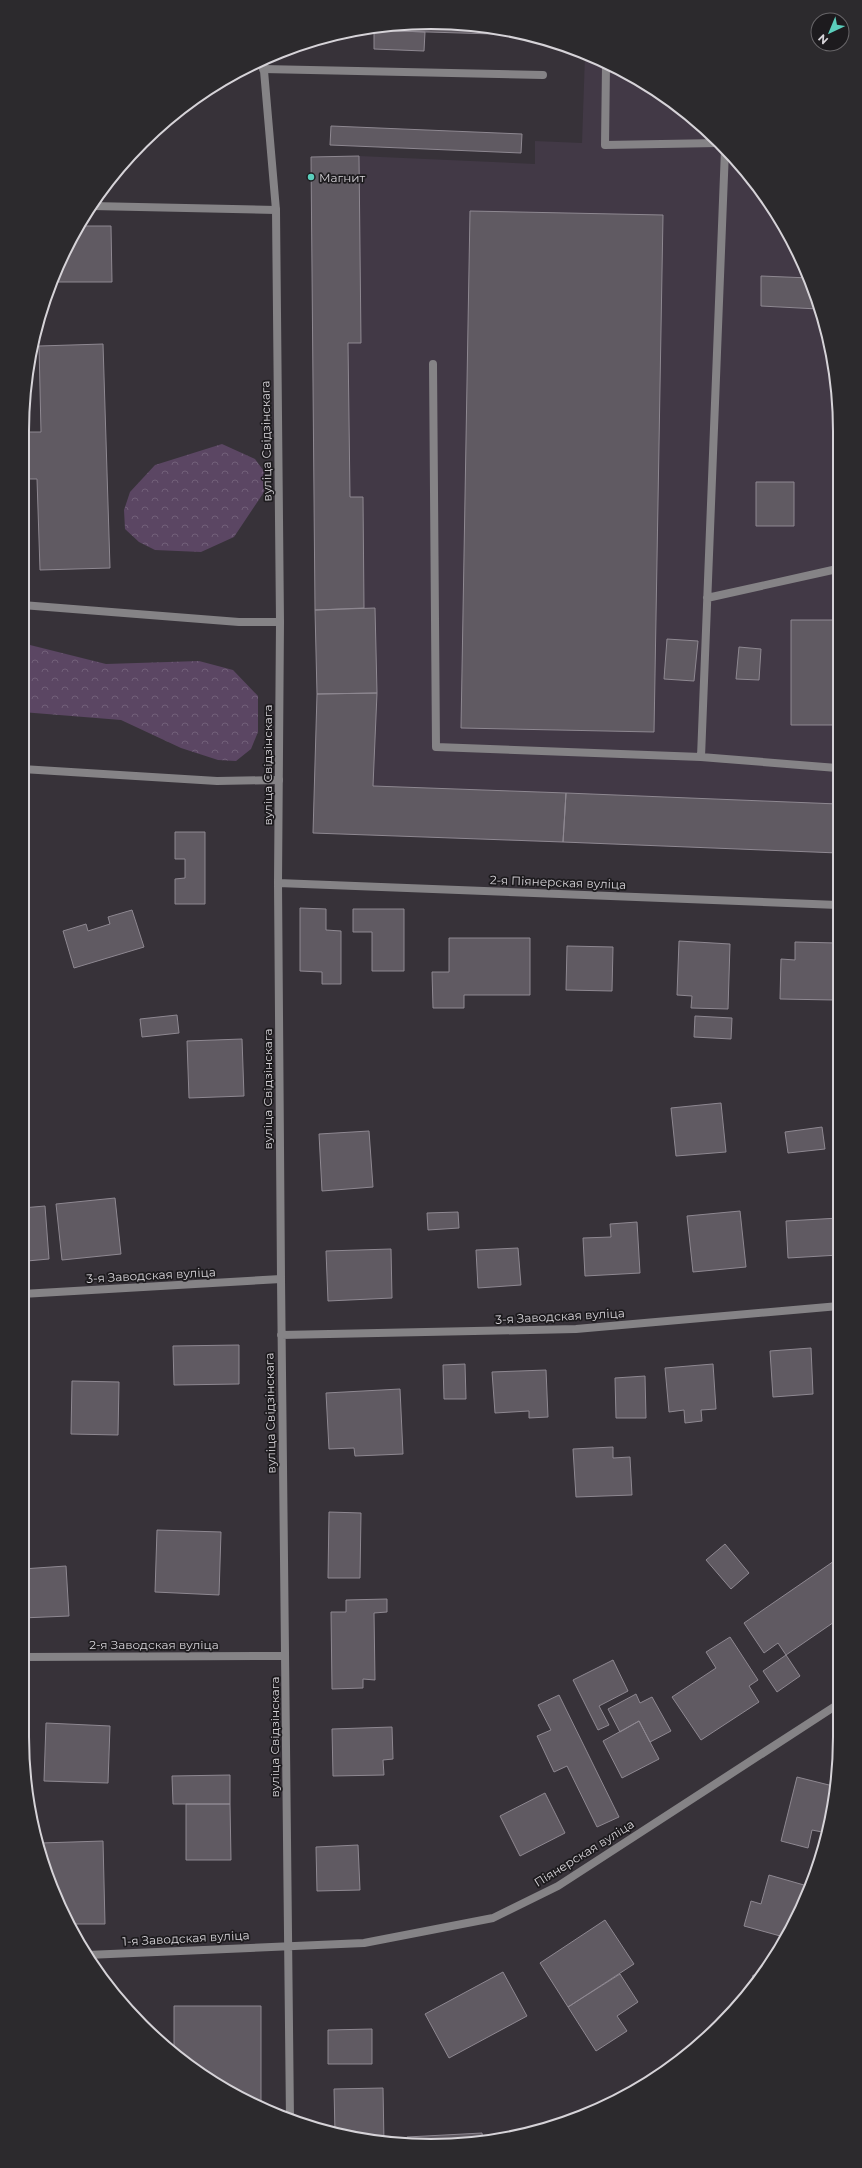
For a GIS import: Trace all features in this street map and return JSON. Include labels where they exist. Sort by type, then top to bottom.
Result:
[{"type":"street","name":"вуліца Свідзінскага","points":[[264,65],[276,210],[280,622],[278,883],[281,1335],[285,1656],[286,1945],[290,2113]]},
{"type":"street","points":[[264,69],[542,75]]},
{"type":"street","points":[[606,69],[605,145],[711,143]]},
{"type":"street","points":[[701,757],[725,157]]},
{"type":"street","points":[[98,206],[276,210]]},
{"type":"street","points":[[433,364],[436,747],[701,757],[833,768]]},
{"type":"street","points":[[707,598],[833,570]]},
{"type":"street","points":[[29,606],[239,622],[280,622]]},
{"type":"street","points":[[29,770],[217,781],[279,780]]},
{"type":"street","name":"2-я Піянерская вуліца","points":[[278,883],[833,905]]},
{"type":"street","name":"3-я Заводская вуліца","points":[[29,1294],[281,1279]]},
{"type":"street","name":"3-я Заводская вуліца","points":[[281,1335],[576,1329],[833,1307]]},
{"type":"street","name":"2-я Заводская вуліца","points":[[29,1657],[285,1656]]},
{"type":"street","name":"Піянерская вуліца","points":[[286,1945],[364,1943],[493,1918],[558,1886],[833,1708]]},
{"type":"street","name":"1-я Заводская вуліца","points":[[94,1955],[286,1945]]},
{"type":"shaded area","points":[[585,60],[609,70],[632,83],[676,112],[715,147],[733,166],[750,186],[779,230],[792,253],[812,302],[830,379],[833,431],[833,853],[313,833],[317,694],[311,157],[359,156],[535,164],[535,141],[582,143]]},
{"type":"green space","points":[[222,444],[255,459],[266,474],[264,492],[234,537],[201,552],[155,550],[139,542],[125,529],[124,510],[130,492],[155,465]]},
{"type":"green space","points":[[29,645],[106,664],[199,661],[233,670],[258,696],[258,732],[251,749],[236,761],[218,760],[181,748],[121,720],[29,713]]},
{"type":"building","points":[[431,29],[494,34],[393,31]]},
{"type":"building","points":[[395,31],[425,32],[424,51],[374,49],[374,33]]},
{"type":"building","points":[[331,126],[522,134],[521,153],[330,145]]},
{"type":"building","points":[[359,156],[361,343],[348,343],[350,497],[363,497],[364,608],[315,610],[311,157]]},
{"type":"building","points":[[470,211],[663,215],[654,732],[461,728]]},
{"type":"building","points":[[86,226],[111,226],[112,282],[58,282],[70,253]]},
{"type":"building","points":[[761,276],[802,278],[814,309],[761,306]]},
{"type":"building","points":[[103,344],[110,568],[40,570],[37,479],[29,479],[29,432],[41,432],[39,346]]},
{"type":"building","points":[[756,482],[794,482],[794,526],[756,526]]},
{"type":"building","points":[[375,608],[377,693],[317,694],[315,610]]},
{"type":"building","points":[[791,620],[833,620],[833,725],[791,725]]},
{"type":"building","points":[[667,639],[698,641],[694,681],[664,679]]},
{"type":"building","points":[[739,647],[761,649],[759,680],[736,679]]},
{"type":"building","points":[[377,693],[373,786],[566,793],[563,842],[313,833],[317,694]]},
{"type":"building","points":[[566,793],[833,804],[833,853],[563,842]]},
{"type":"building","points":[[175,832],[205,832],[205,904],[175,904],[175,879],[185,878],[185,859],[175,859]]},
{"type":"building","points":[[300,908],[326,909],[326,930],[341,931],[341,984],[322,984],[322,972],[300,971]]},
{"type":"building","points":[[353,909],[404,909],[404,971],[372,971],[372,932],[353,932]]},
{"type":"building","points":[[132,910],[144,947],[74,968],[63,931],[86,924],[88,931],[110,924],[108,917]]},
{"type":"building","points":[[449,938],[530,938],[530,995],[464,995],[464,1008],[433,1008],[432,972],[449,972]]},
{"type":"building","points":[[679,941],[730,944],[728,1009],[691,1008],[692,996],[677,995]]},
{"type":"building","points":[[795,942],[833,943],[833,1000],[780,999],[781,959],[795,960]]},
{"type":"building","points":[[567,946],[613,947],[612,991],[566,990]]},
{"type":"building","points":[[177,1015],[179,1033],[142,1037],[140,1019]]},
{"type":"building","points":[[695,1016],[732,1018],[731,1039],[694,1037]]},
{"type":"building","points":[[242,1039],[244,1096],[189,1098],[187,1041]]},
{"type":"building","points":[[721,1103],[726,1152],[676,1156],[671,1108]]},
{"type":"building","points":[[822,1127],[825,1149],[788,1153],[785,1132]]},
{"type":"building","points":[[369,1131],[373,1187],[322,1191],[319,1134]]},
{"type":"building","points":[[115,1198],[121,1254],[62,1260],[56,1204]]},
{"type":"building","points":[[45,1206],[49,1259],[29,1261],[29,1207]]},
{"type":"building","points":[[740,1211],[746,1267],[693,1272],[687,1216]]},
{"type":"building","points":[[458,1212],[459,1228],[428,1230],[427,1213]]},
{"type":"building","points":[[833,1218],[833,1255],[788,1258],[786,1221]]},
{"type":"building","points":[[637,1222],[640,1273],[585,1276],[583,1238],[611,1237],[610,1224]]},
{"type":"building","points":[[518,1248],[521,1285],[478,1288],[476,1250]]},
{"type":"building","points":[[391,1249],[392,1298],[328,1301],[326,1251]]},
{"type":"building","points":[[239,1345],[239,1384],[174,1385],[173,1346]]},
{"type":"building","points":[[811,1348],[813,1394],[773,1397],[770,1351]]},
{"type":"building","points":[[465,1364],[466,1399],[444,1399],[443,1365]]},
{"type":"building","points":[[713,1364],[716,1409],[701,1410],[702,1421],[685,1423],[684,1410],[669,1412],[665,1368]]},
{"type":"building","points":[[546,1370],[548,1417],[529,1418],[529,1411],[495,1413],[492,1372]]},
{"type":"building","points":[[645,1376],[646,1418],[616,1418],[615,1378]]},
{"type":"building","points":[[72,1381],[119,1382],[118,1435],[71,1434]]},
{"type":"building","points":[[400,1389],[403,1454],[355,1456],[354,1448],[329,1449],[326,1393]]},
{"type":"building","points":[[613,1447],[613,1458],[630,1457],[632,1495],[576,1497],[573,1449]]},
{"type":"building","points":[[329,1512],[361,1513],[360,1578],[328,1578]]},
{"type":"building","points":[[157,1530],[221,1532],[219,1595],[155,1592]]},
{"type":"building","points":[[725,1544],[749,1573],[731,1589],[706,1560]]},
{"type":"building","points":[[833,1562],[833,1623],[786,1655],[778,1643],[764,1653],[744,1623]]},
{"type":"building","points":[[66,1566],[69,1616],[29,1618],[29,1569]]},
{"type":"building","points":[[387,1599],[387,1612],[374,1613],[375,1680],[363,1679],[363,1688],[332,1689],[331,1612],[346,1612],[346,1600]]},
{"type":"building","points":[[730,1637],[758,1680],[749,1686],[759,1702],[701,1740],[672,1697],[716,1668],[706,1652]]},
{"type":"building","points":[[786,1655],[800,1676],[777,1692],[763,1671]]},
{"type":"building","points":[[613,1660],[628,1691],[599,1706],[609,1725],[598,1730],[573,1680]]},
{"type":"building","points":[[636,1694],[640,1703],[652,1697],[671,1731],[650,1742],[639,1721],[620,1732],[608,1709]]},
{"type":"building","points":[[559,1695],[619,1817],[597,1827],[567,1766],[554,1772],[537,1736],[551,1730],[538,1705]]},
{"type":"building","points":[[639,1721],[659,1759],[622,1778],[603,1741]]},
{"type":"building","points":[[46,1723],[110,1726],[108,1783],[44,1781]]},
{"type":"building","points":[[392,1727],[393,1759],[383,1760],[384,1775],[333,1776],[332,1729]]},
{"type":"building","points":[[230,1775],[230,1804],[173,1804],[172,1776]]},
{"type":"building","points":[[797,1777],[830,1785],[821,1832],[812,1830],[808,1848],[781,1841]]},
{"type":"building","points":[[545,1793],[565,1833],[520,1856],[500,1816]]},
{"type":"building","points":[[186,1804],[230,1804],[231,1860],[186,1860]]},
{"type":"building","points":[[103,1841],[105,1924],[75,1924],[50,1866],[44,1843]]},
{"type":"building","points":[[358,1845],[360,1890],[317,1891],[316,1847]]},
{"type":"building","points":[[769,1875],[804,1885],[792,1915],[780,1936],[744,1926],[751,1901],[761,1904]]},
{"type":"building","points":[[605,1920],[634,1964],[568,2007],[540,1963]]},
{"type":"building","points":[[503,1972],[527,2016],[449,2058],[425,2014]]},
{"type":"building","points":[[620,1974],[638,2002],[617,2016],[627,2031],[596,2051],[568,2007]]},
{"type":"building","points":[[174,2006],[261,2006],[261,2101],[230,2085],[186,2056],[174,2046]]},
{"type":"building","points":[[372,2029],[372,2064],[328,2064],[328,2030]]},
{"type":"building","points":[[383,2088],[384,2136],[335,2127],[334,2089]]},
{"type":"building","points":[[482,2133],[482,2136],[431,2139],[407,2137]]},
{"type":"place","name":"Магнит","points":[[311,177]]}]
